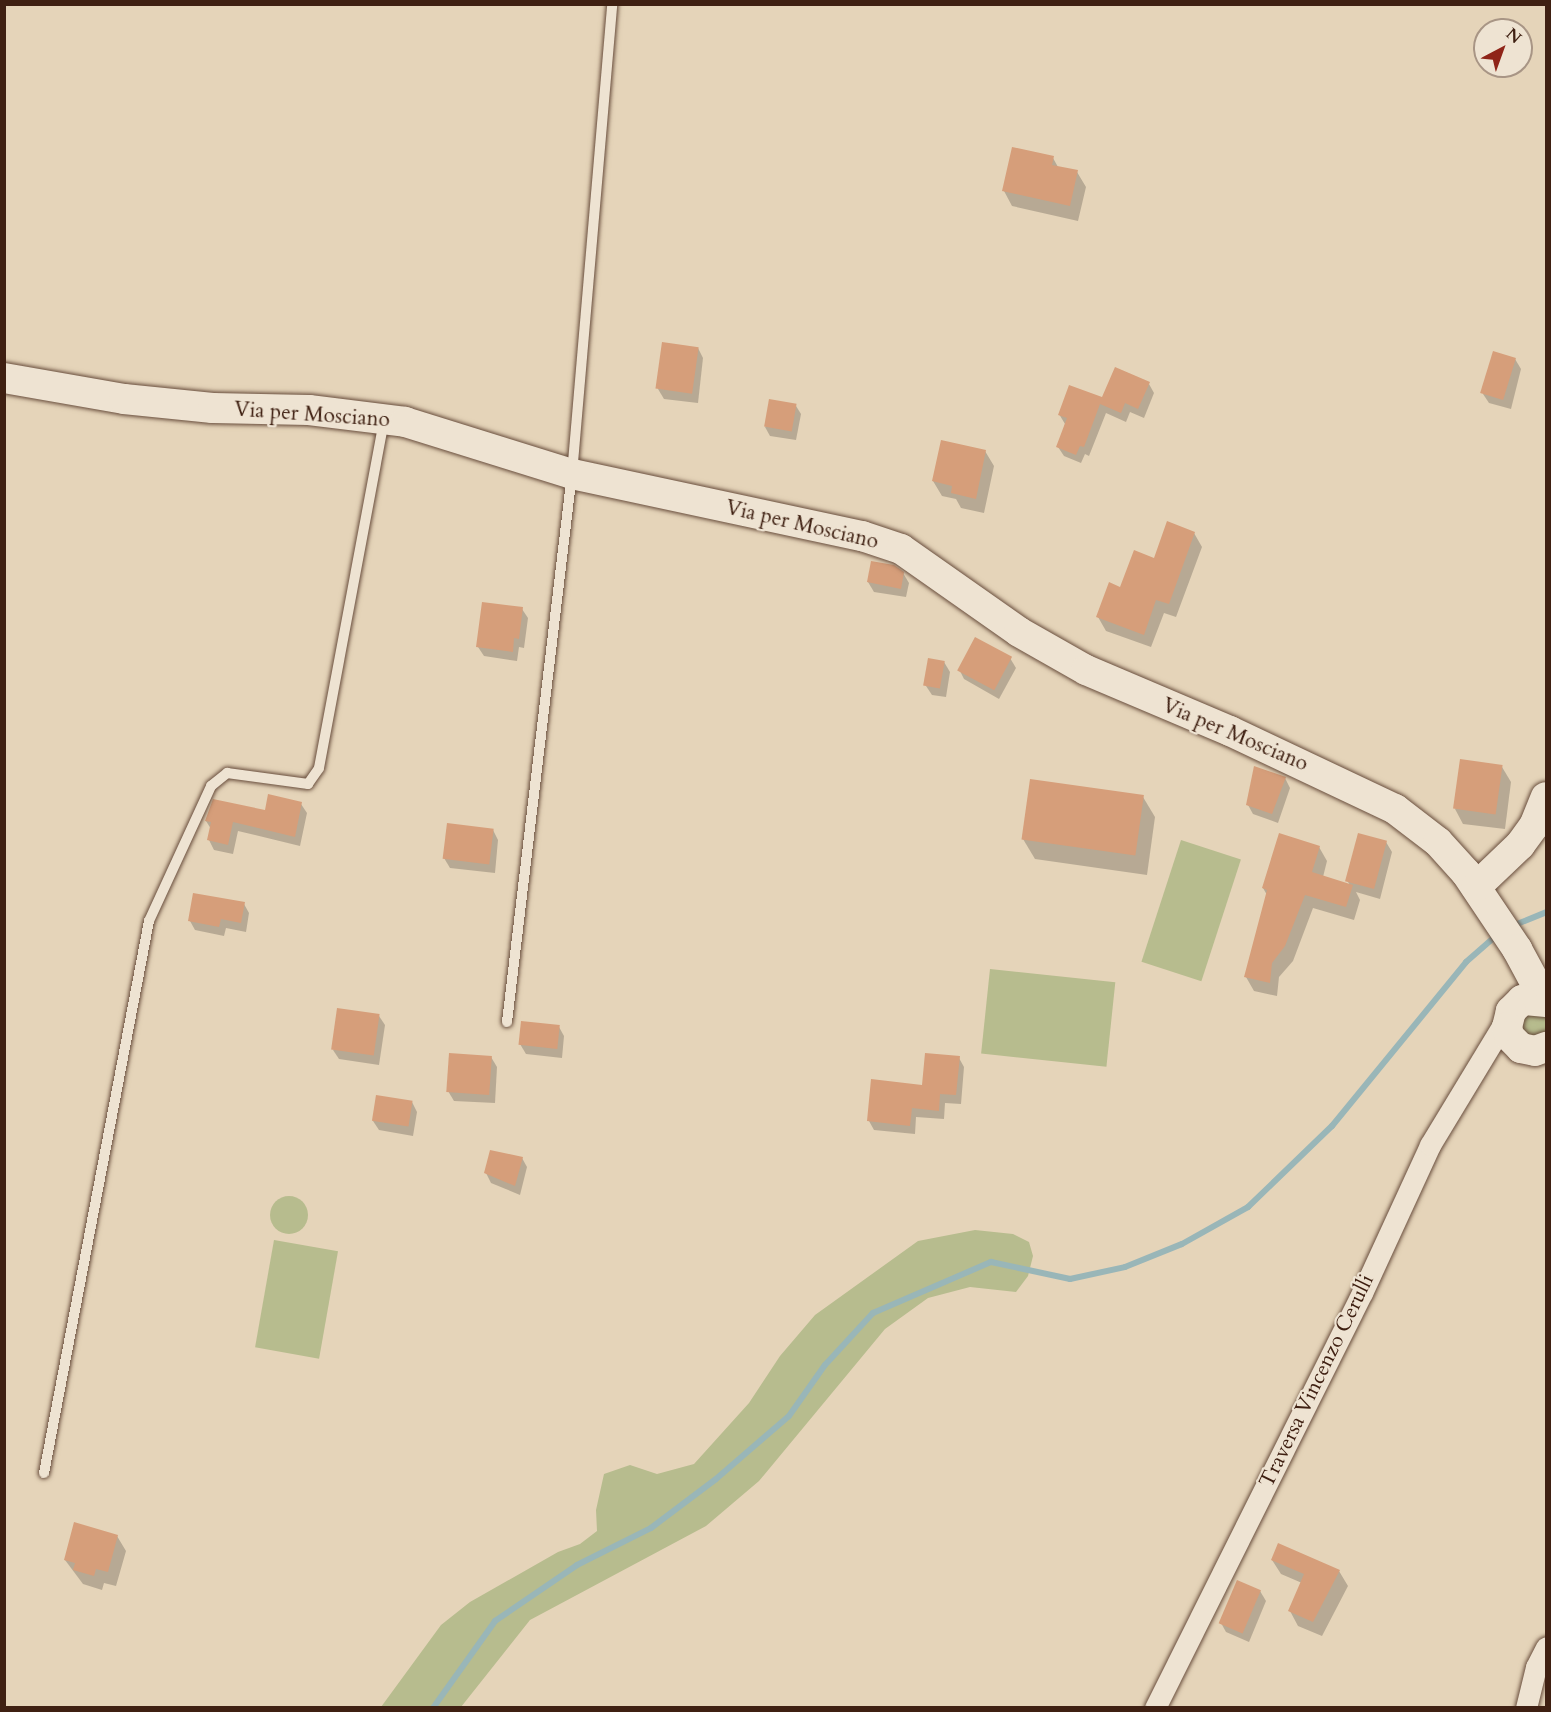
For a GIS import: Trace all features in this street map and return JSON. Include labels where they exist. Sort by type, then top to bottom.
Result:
[{"type":"main road","name":"Via per Mosciano","points":[[4,378],[124,399],[213,408],[309,410],[405,422],[572,474],[862,536],[901,549],[1019,632],[1086,670],[1375,796],[1438,842],[1476,886],[1517,948],[1546,1002]]},
{"type":"main road","points":[[1476,886],[1520,844],[1534,826],[1546,797]]},
{"type":"main road","points":[[1517,948],[1509,1015],[1509,1036],[1539,1049]]},
{"type":"main road","points":[[1509,1015],[1522,1000],[1546,1002]]},
{"type":"street","name":"Traversa Vincenzo Cerulli","points":[[1155,1707],[1362,1293],[1430,1145],[1509,1015]]},
{"type":"street","points":[[1485,1057],[1539,1049]]},
{"type":"street","points":[[1526,1707],[1536,1667],[1546,1647]]},
{"type":"lane","points":[[507,1022],[572,474],[612,4]]},
{"type":"lane","points":[[44,1473],[149,921],[211,786],[227,772],[308,784],[319,768],[384,420]]},
{"type":"green space","points":[[1181,840],[1241,859],[1201,981],[1141,962]]},
{"type":"green space","points":[[990,969],[1115,982],[1106,1067],[981,1054]]},
{"type":"green space","points":[[1522,1014],[1545,1015],[1546,1033],[1525,1037],[1519,1019]]},
{"type":"green space","points":[[289,1196],[302,1202],[308,1215],[302,1228],[289,1234],[276,1228],[270,1215],[276,1202]]},
{"type":"green space","points":[[975,1230],[1013,1234],[1029,1242],[1033,1256],[1028,1276],[1016,1292],[970,1287],[928,1298],[885,1329],[759,1481],[706,1526],[530,1620],[461,1707],[381,1707],[441,1625],[470,1602],[558,1552],[580,1544],[597,1531],[596,1510],[604,1474],[630,1465],[657,1474],[694,1464],[749,1403],[780,1356],[815,1315],[918,1241]]},
{"type":"green space","points":[[274,1240],[338,1251],[319,1359],[255,1347]]},
{"type":"building","points":[[1012,147],[1054,156],[1052,165],[1078,170],[1070,206],[1002,191]]},
{"type":"building","points":[[662,342],[699,347],[692,394],[655,389]]},
{"type":"building","points":[[1493,351],[1516,358],[1503,400],[1480,393]]},
{"type":"building","points":[[1115,367],[1150,382],[1138,409],[1125,403],[1121,413],[1100,404],[1084,447],[1080,446],[1076,455],[1056,447],[1067,418],[1058,415],[1069,385],[1102,397]]},
{"type":"building","points":[[769,399],[797,404],[792,431],[764,427]]},
{"type":"building","points":[[941,440],[986,450],[976,499],[951,493],[952,486],[932,481]]},
{"type":"building","points":[[1167,521],[1195,532],[1169,604],[1156,600],[1144,635],[1096,617],[1109,582],[1120,587],[1134,550],[1154,558]]},
{"type":"building","points":[[871,561],[894,565],[904,572],[901,589],[867,582]]},
{"type":"building","points":[[482,602],[523,607],[519,639],[514,638],[513,652],[476,647]]},
{"type":"building","points":[[975,637],[1012,657],[994,690],[957,671]]},
{"type":"building","points":[[928,658],[945,661],[940,689],[923,686]]},
{"type":"building","points":[[1460,759],[1503,765],[1496,814],[1453,809]]},
{"type":"building","points":[[1254,766],[1286,777],[1272,814],[1246,805]]},
{"type":"building","points":[[1030,779],[1144,795],[1135,855],[1022,839]]},
{"type":"building","points":[[268,794],[302,802],[295,837],[233,822],[228,845],[207,840],[211,822],[205,821],[213,799],[265,810]]},
{"type":"building","points":[[447,823],[494,829],[489,864],[443,859]]},
{"type":"building","points":[[1279,833],[1320,846],[1312,872],[1353,885],[1346,907],[1305,895],[1285,946],[1272,963],[1270,983],[1244,977],[1267,890],[1262,888]]},
{"type":"building","points":[[1358,833],[1387,841],[1374,889],[1345,881]]},
{"type":"building","points":[[193,893],[245,902],[241,923],[221,919],[219,927],[188,921]]},
{"type":"building","points":[[337,1008],[380,1014],[374,1056],[331,1050]]},
{"type":"building","points":[[521,1021],[560,1025],[557,1049],[518,1045]]},
{"type":"building","points":[[449,1053],[492,1056],[489,1095],[446,1092]]},
{"type":"building","points":[[925,1053],[960,1056],[956,1095],[940,1094],[939,1111],[912,1108],[910,1126],[867,1121],[871,1079],[922,1085]]},
{"type":"building","points":[[376,1095],[413,1101],[408,1126],[372,1121]]},
{"type":"building","points":[[490,1150],[523,1157],[515,1186],[484,1173]]},
{"type":"building","points":[[74,1522],[118,1535],[108,1572],[96,1569],[94,1576],[73,1570],[75,1563],[64,1560]]},
{"type":"building","points":[[1278,1543],[1340,1570],[1313,1622],[1288,1611],[1304,1574],[1271,1560]]},
{"type":"building","points":[[1237,1580],[1261,1590],[1243,1633],[1219,1623]]},
{"type":"waterway","points":[[1517,924],[1546,912]]},
{"type":"waterway","points":[[433,1708],[495,1621],[577,1565],[651,1528],[716,1479],[789,1416],[825,1365],[873,1313],[991,1262],[1070,1279],[1125,1267],[1182,1244],[1248,1207],[1332,1126],[1466,962],[1497,935]]}]
